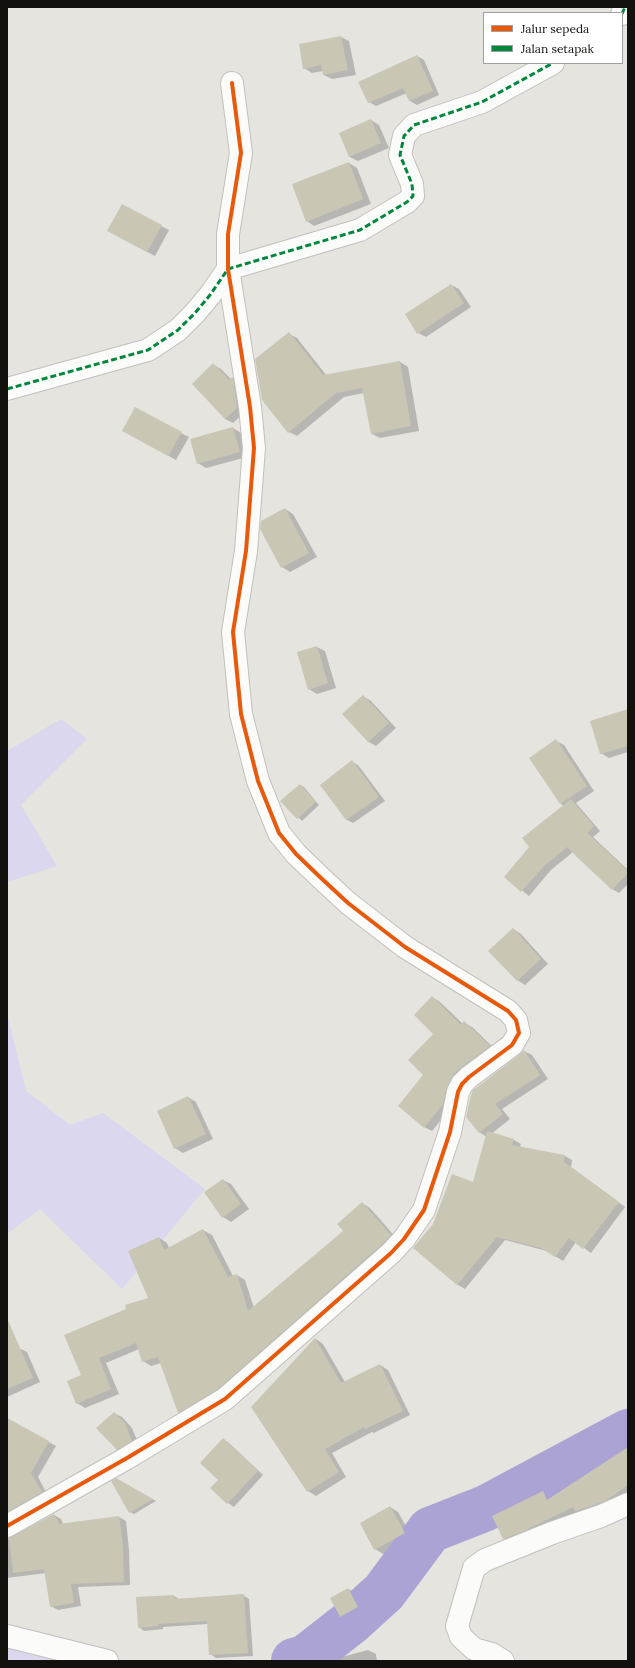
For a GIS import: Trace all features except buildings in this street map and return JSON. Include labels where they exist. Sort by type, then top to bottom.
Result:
[{"type":"street","points":[[7,389],[148,350],[178,330],[195,313],[210,295],[228,269],[360,230],[408,202],[412,196],[412,184],[400,155],[404,136],[414,125],[482,102],[551,64]]},
{"type":"street","points":[[7,1526],[134,1454],[225,1399],[391,1253],[404,1239],[424,1210],[450,1132],[458,1092],[462,1084],[469,1077],[512,1045],[519,1033],[516,1020],[508,1011],[405,947],[348,903],[296,854],[279,833],[258,780],[241,714],[233,632],[246,551],[254,448],[250,407],[228,269],[228,234],[240,153],[232,83]]},
{"type":"street","points":[[504,1661],[492,1654],[474,1649],[461,1637],[458,1626],[474,1568],[491,1558],[552,1533],[601,1516],[628,1504]]},
{"type":"street","points":[[7,1636],[107,1661]]},
{"type":"shaded area","points":[[61,719],[87,739],[21,805],[57,866],[7,882],[7,751]]},
{"type":"shaded area","points":[[7,1013],[26,1091],[70,1125],[103,1113],[205,1189],[122,1289],[40,1209],[7,1234]]},
{"type":"shaded area","points":[[7,1636],[106,1661],[7,1661]]},
{"type":"waterway","points":[[294,1661],[305,1658],[351,1622],[384,1592],[430,1530],[486,1508],[628,1432]]},
{"type":"marked path","points":[[623,12],[625,7]]},
{"type":"marked path","points":[[7,389],[148,350],[178,330],[195,313],[210,295],[228,269],[360,230],[407,202],[413,196],[412,184],[400,155],[404,136],[414,125],[482,102],[551,64]]},
{"type":"cycle path","points":[[7,1526],[127,1458],[225,1399],[391,1253],[404,1239],[424,1210],[450,1132],[458,1092],[462,1084],[469,1077],[512,1045],[519,1033],[516,1020],[508,1011],[405,947],[348,903],[296,854],[279,833],[258,781],[241,714],[233,632],[246,551],[254,448],[250,407],[228,269],[228,234],[241,153],[232,83]]}]
